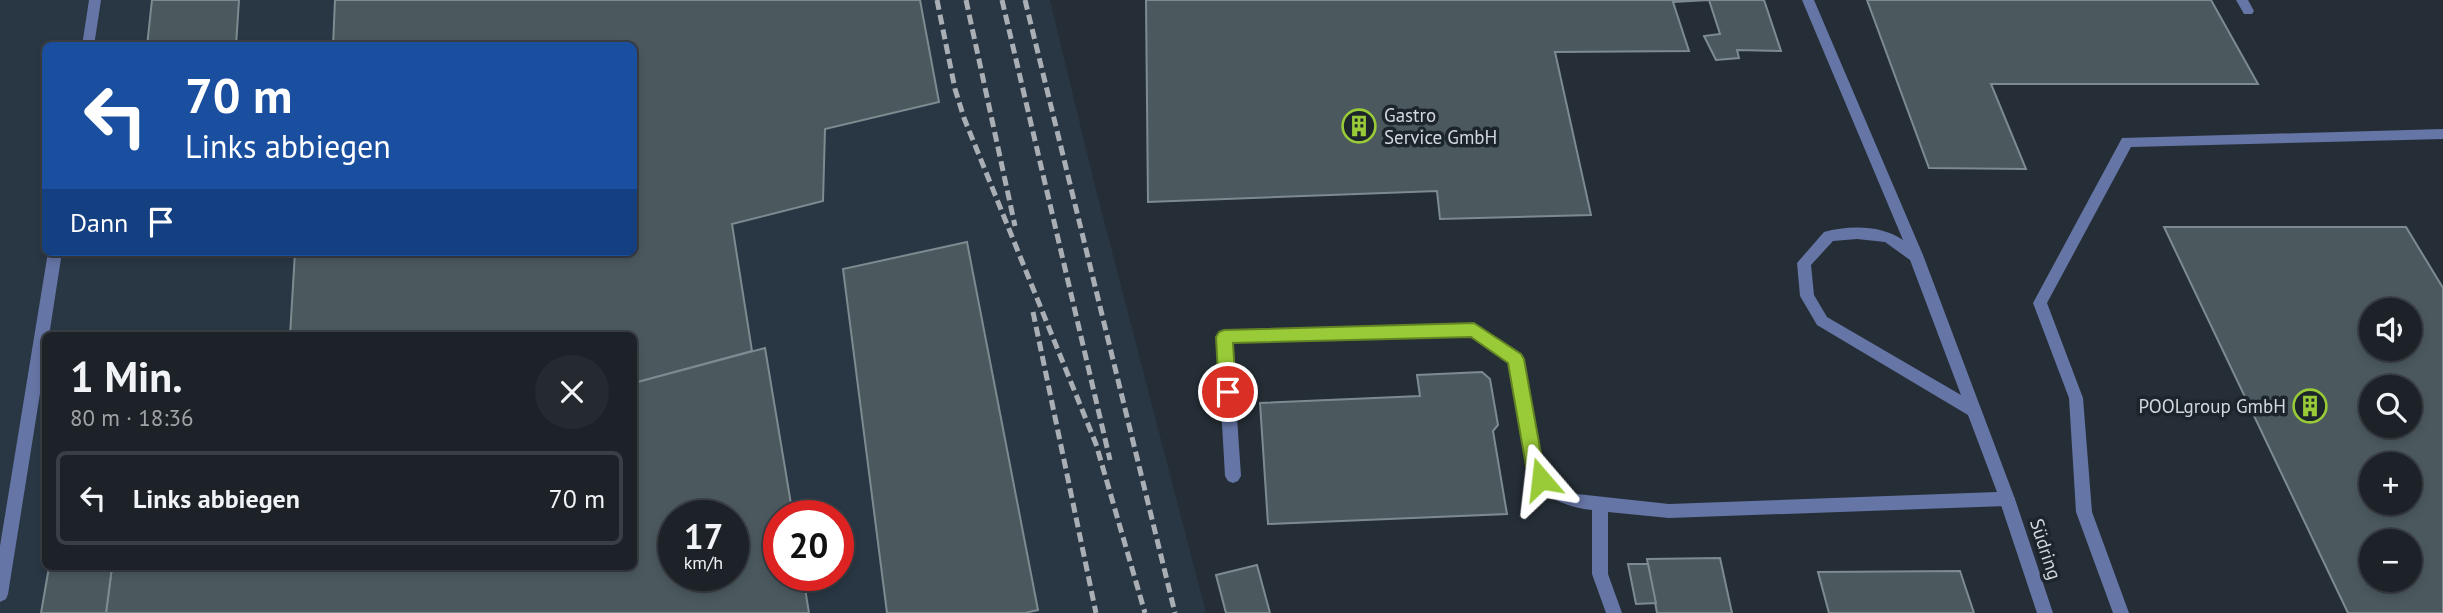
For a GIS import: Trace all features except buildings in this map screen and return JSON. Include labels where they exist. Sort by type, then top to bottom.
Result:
[{"type":"street","points":[[89,42],[95,0]]},
{"type":"street","name":"Südring","points":[[1808,0],[1916,256],[2007,499],[2045,613]]},
{"type":"street","points":[[2121,613],[2084,512],[2076,398],[2040,303],[2127,142],[2443,134]]},
{"type":"street","points":[[1916,256],[1888,237],[1857,233],[1829,236],[1804,262],[1807,296],[1822,321],[1975,411]]},
{"type":"street","points":[[42,332],[54,256]]},
{"type":"street","points":[[1233,476],[1224,337],[1474,330],[1516,359],[1535,466],[1541,479],[1559,493],[1576,501],[1669,511],[2007,499]]},
{"type":"street","points":[[0,594],[42,333]]},
{"type":"street","points":[[1600,505],[1600,574],[1614,613]]},
{"type":"shaded area","points":[[0,0],[1050,0],[1095,186],[1206,613],[0,613]]},
{"type":"railway","points":[[937,0],[955,89],[964,118],[1096,444],[1145,613]]},
{"type":"railway","points":[[966,0],[1015,226]]},
{"type":"railway","points":[[1002,0],[1110,460]]},
{"type":"railway","points":[[1025,0],[1175,613]]},
{"type":"railway","points":[[1033,312],[1096,613]]},
{"type":"place","name":"Gastro Service GmbH","points":[[1359,126]]},
{"type":"place","name":"POOLgroup GmbH","points":[[2310,406]]},
{"type":"route","points":[[1228,392],[1224,337],[1474,330],[1516,359],[1535,466],[1541,479]]}]
